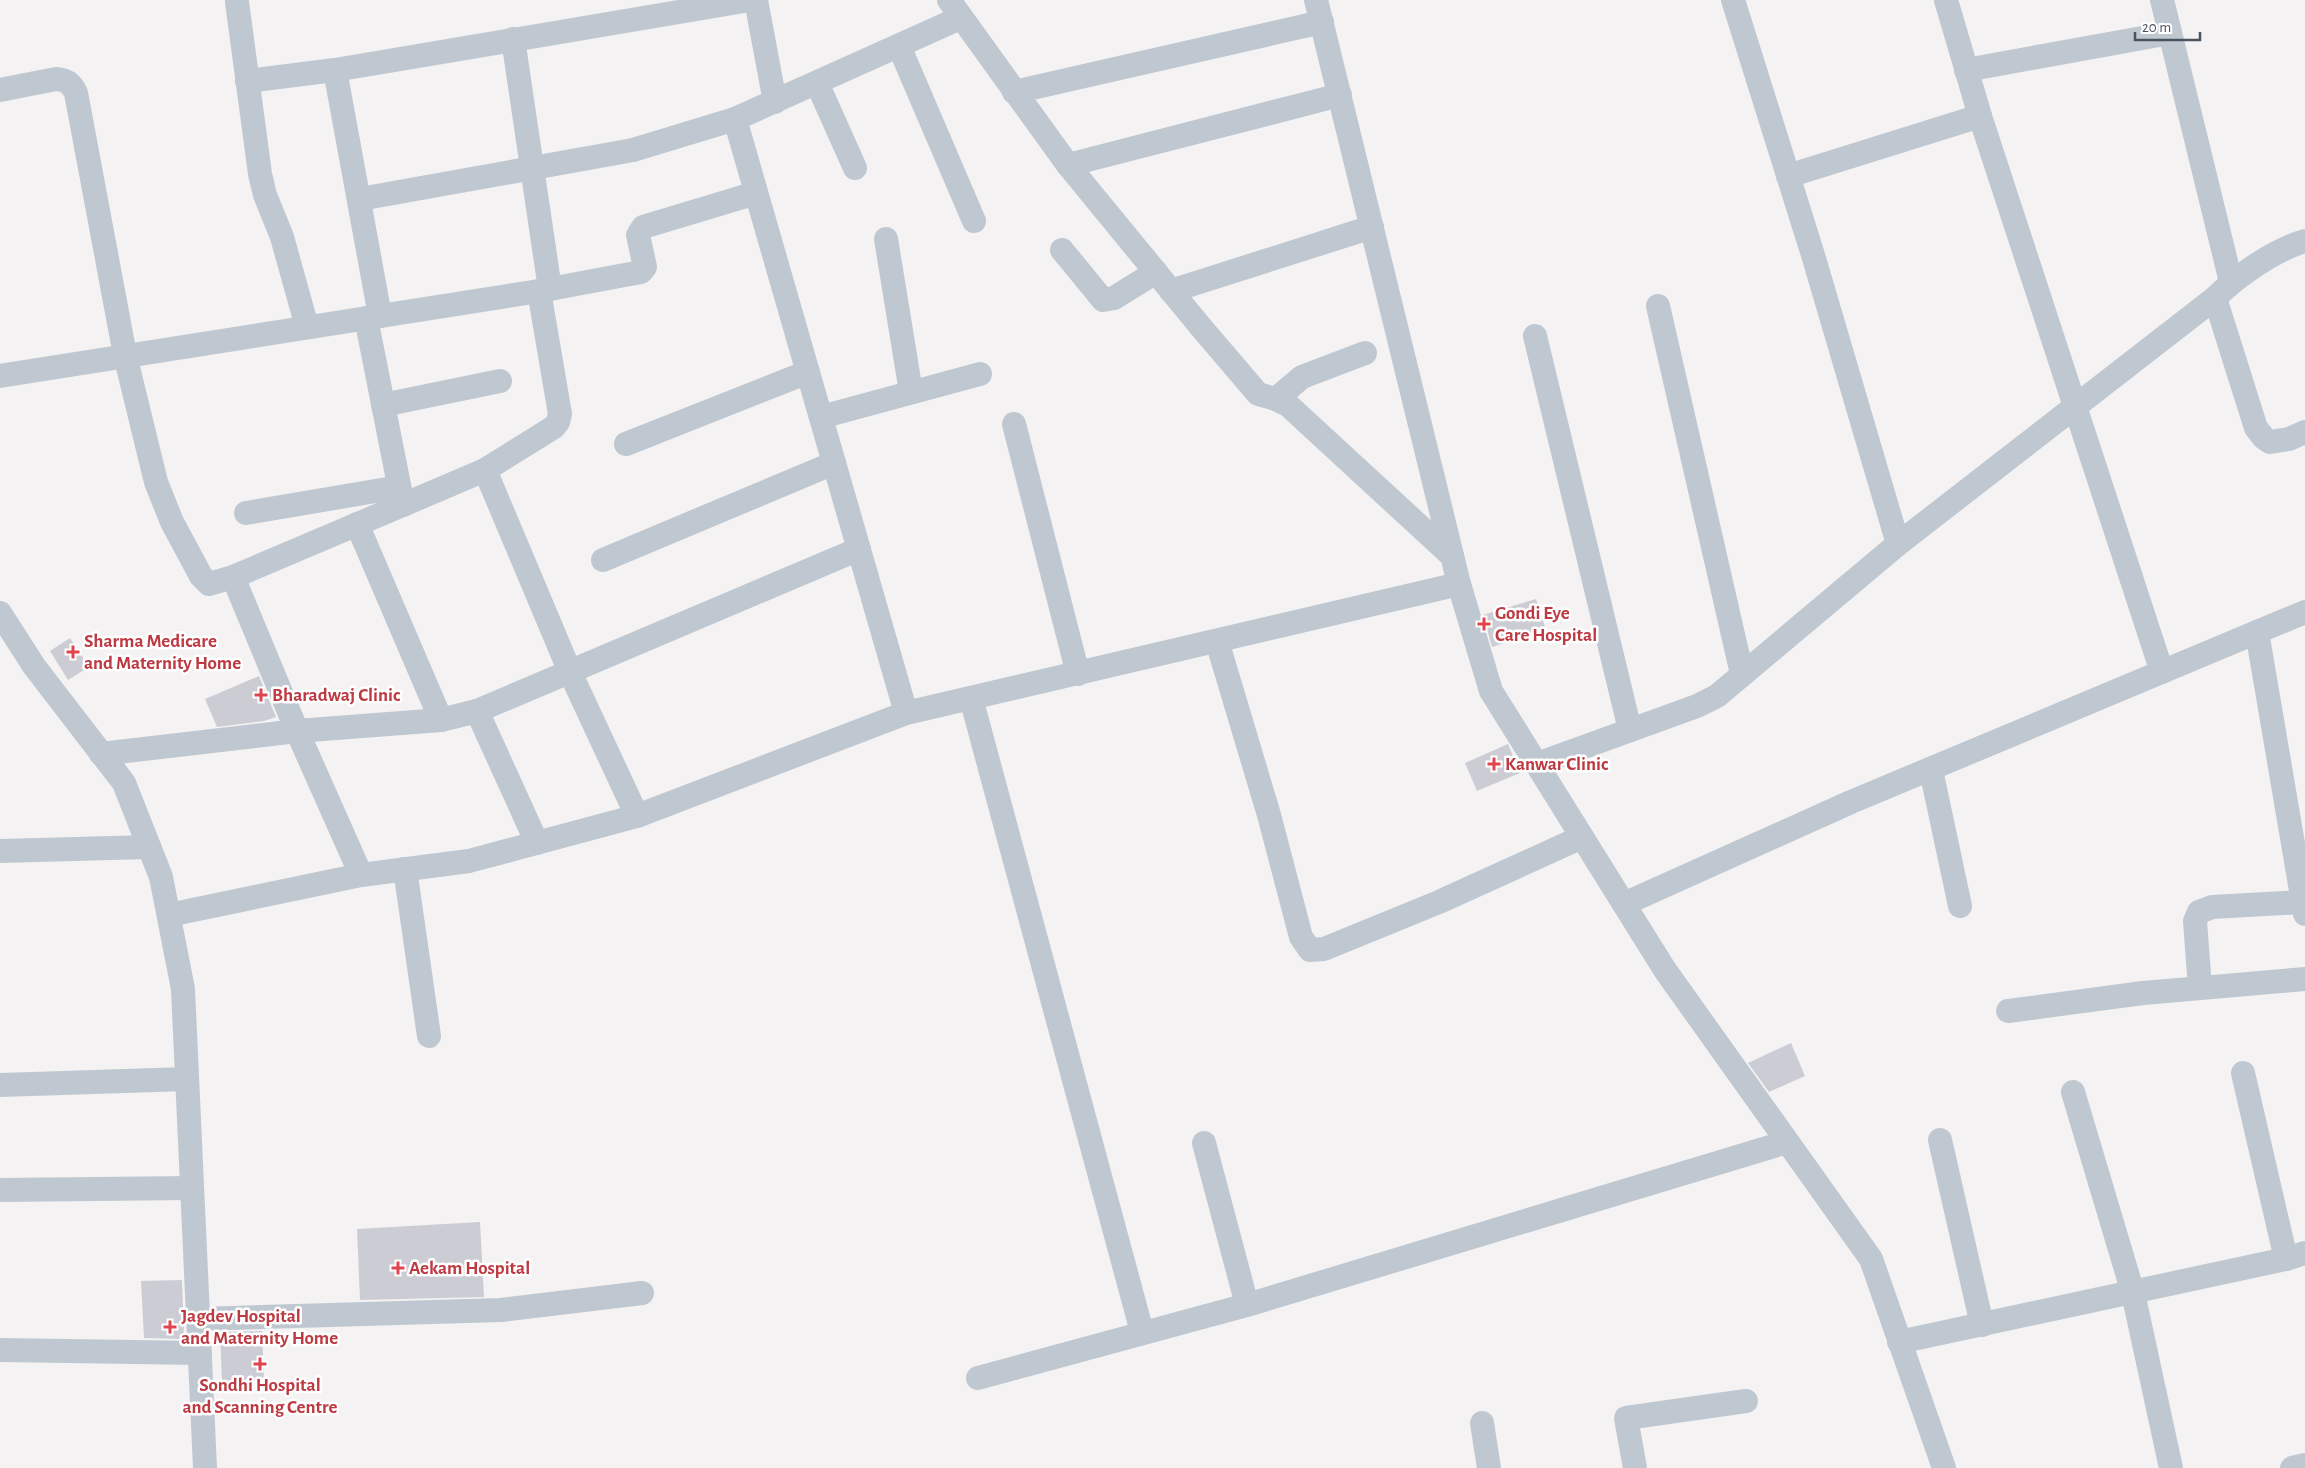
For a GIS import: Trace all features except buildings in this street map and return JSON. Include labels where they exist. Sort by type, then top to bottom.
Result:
[{"type":"street","points":[[247,81],[335,70],[750,0]]},
{"type":"street","points":[[756,0],[775,102]]},
{"type":"street","points":[[1733,0],[1788,176],[1898,544]]},
{"type":"street","points":[[1946,0],[1980,116],[2162,672]]},
{"type":"street","points":[[2162,0],[2223,290],[2256,428],[2270,442],[2289,439],[2305,432]]},
{"type":"street","points":[[237,2],[260,174],[288,256],[307,327]]},
{"type":"street","points":[[360,199],[633,150],[735,120],[898,46],[954,9],[1068,165],[1258,394],[1276,399],[1288,405],[1452,556]]},
{"type":"street","points":[[1014,92],[1319,11],[1459,584],[1491,691],[1665,970],[1871,1259],[1944,1468]]},
{"type":"street","points":[[1966,70],[2170,33]]},
{"type":"street","points":[[246,513],[401,496],[485,470],[558,422],[559,406],[544,290],[532,168],[513,39]]},
{"type":"street","points":[[898,46],[974,221]]},
{"type":"street","points":[[335,70],[360,199],[383,405],[401,496]]},
{"type":"street","points":[[1,83],[65,80],[72,85],[76,93],[126,355],[156,482],[172,522],[205,582],[209,584],[233,577],[357,524],[401,496]]},
{"type":"street","points":[[817,83],[855,168]]},
{"type":"street","points":[[1068,165],[1340,95]]},
{"type":"street","points":[[1788,176],[1980,116]]},
{"type":"street","points":[[735,120],[906,713]]},
{"type":"street","points":[[0,376],[544,290],[640,272],[644,270],[645,263],[638,235],[643,227],[756,192]]},
{"type":"street","points":[[1171,291],[1372,227]]},
{"type":"street","points":[[886,238],[911,392]]},
{"type":"street","points":[[1537,764],[1709,701],[1898,544],[2075,408],[2223,290],[2292,244],[2305,240]]},
{"type":"street","points":[[1062,250],[1103,300],[1114,298],[1156,272]]},
{"type":"street","points":[[1658,306],[1742,674]]},
{"type":"street","points":[[1535,336],[1630,730]]},
{"type":"street","points":[[1276,399],[1302,377],[1366,352]]},
{"type":"street","points":[[626,444],[808,372]]},
{"type":"street","points":[[821,417],[980,374]]},
{"type":"street","points":[[383,405],[500,381]]},
{"type":"street","points":[[1014,424],[1078,674]]},
{"type":"street","points":[[603,560],[834,463]]},
{"type":"street","points":[[485,470],[570,672],[637,816]]},
{"type":"street","points":[[357,524],[441,720]]},
{"type":"street","points":[[100,754],[297,731],[441,720],[477,711],[859,548]]},
{"type":"street","points":[[233,577],[297,731],[361,875]]},
{"type":"street","points":[[169,915],[361,875],[469,861],[637,816],[906,713],[1459,584]]},
{"type":"street","points":[[0,612],[34,666],[124,783],[161,877],[183,989],[205,1468]]},
{"type":"street","points":[[1624,904],[1851,802],[2305,612]]},
{"type":"street","points":[[2200,988],[2195,921],[2200,912],[2212,907],[2304,900],[2258,632]]},
{"type":"street","points":[[1216,641],[1269,815],[1301,936],[1310,950],[1324,949],[1430,906],[1582,837]]},
{"type":"street","points":[[972,698],[1142,1332]]},
{"type":"street","points":[[477,711],[536,843]]},
{"type":"street","points":[[1931,770],[1960,906]]},
{"type":"street","points":[[0,851],[150,847]]},
{"type":"street","points":[[405,869],[429,1036]]},
{"type":"street","points":[[2008,1011],[2143,993],[2305,979]]},
{"type":"street","points":[[1899,1342],[2134,1293],[2295,1256],[2242,1073]]},
{"type":"street","points":[[0,1085],[187,1079]]},
{"type":"street","points":[[2073,1092],[2134,1293],[2171,1468]]},
{"type":"street","points":[[1940,1140],[1982,1325]]},
{"type":"street","points":[[978,1378],[1247,1305],[1787,1142]]},
{"type":"street","points":[[1204,1143],[1247,1305]]},
{"type":"street","points":[[0,1190],[192,1188]]},
{"type":"street","points":[[198,1319],[501,1310],[642,1294]]},
{"type":"street","points":[[0,1350],[200,1353]]},
{"type":"street","points":[[1635,1468],[1626,1418],[1746,1402]]},
{"type":"street","points":[[1482,1423],[1489,1468]]},
{"type":"street","points":[[2292,1468],[2305,1465]]},
{"type":"place","name":"Gondi Eye Care Hospital","points":[[1484,624]]},
{"type":"place","name":"Sharma Medicare and Maternity Home","points":[[73,652]]},
{"type":"place","name":"Bharadwaj Clinic","points":[[261,695]]},
{"type":"place","name":"Kanwar Clinic","points":[[1494,764]]},
{"type":"place","name":"Aekam Hospital","points":[[398,1268]]},
{"type":"place","name":"Jagdev Hospital and Maternity Home","points":[[170,1327]]},
{"type":"place","name":"Sondhi Hospital and Scanning Centre","points":[[260,1364]]}]
